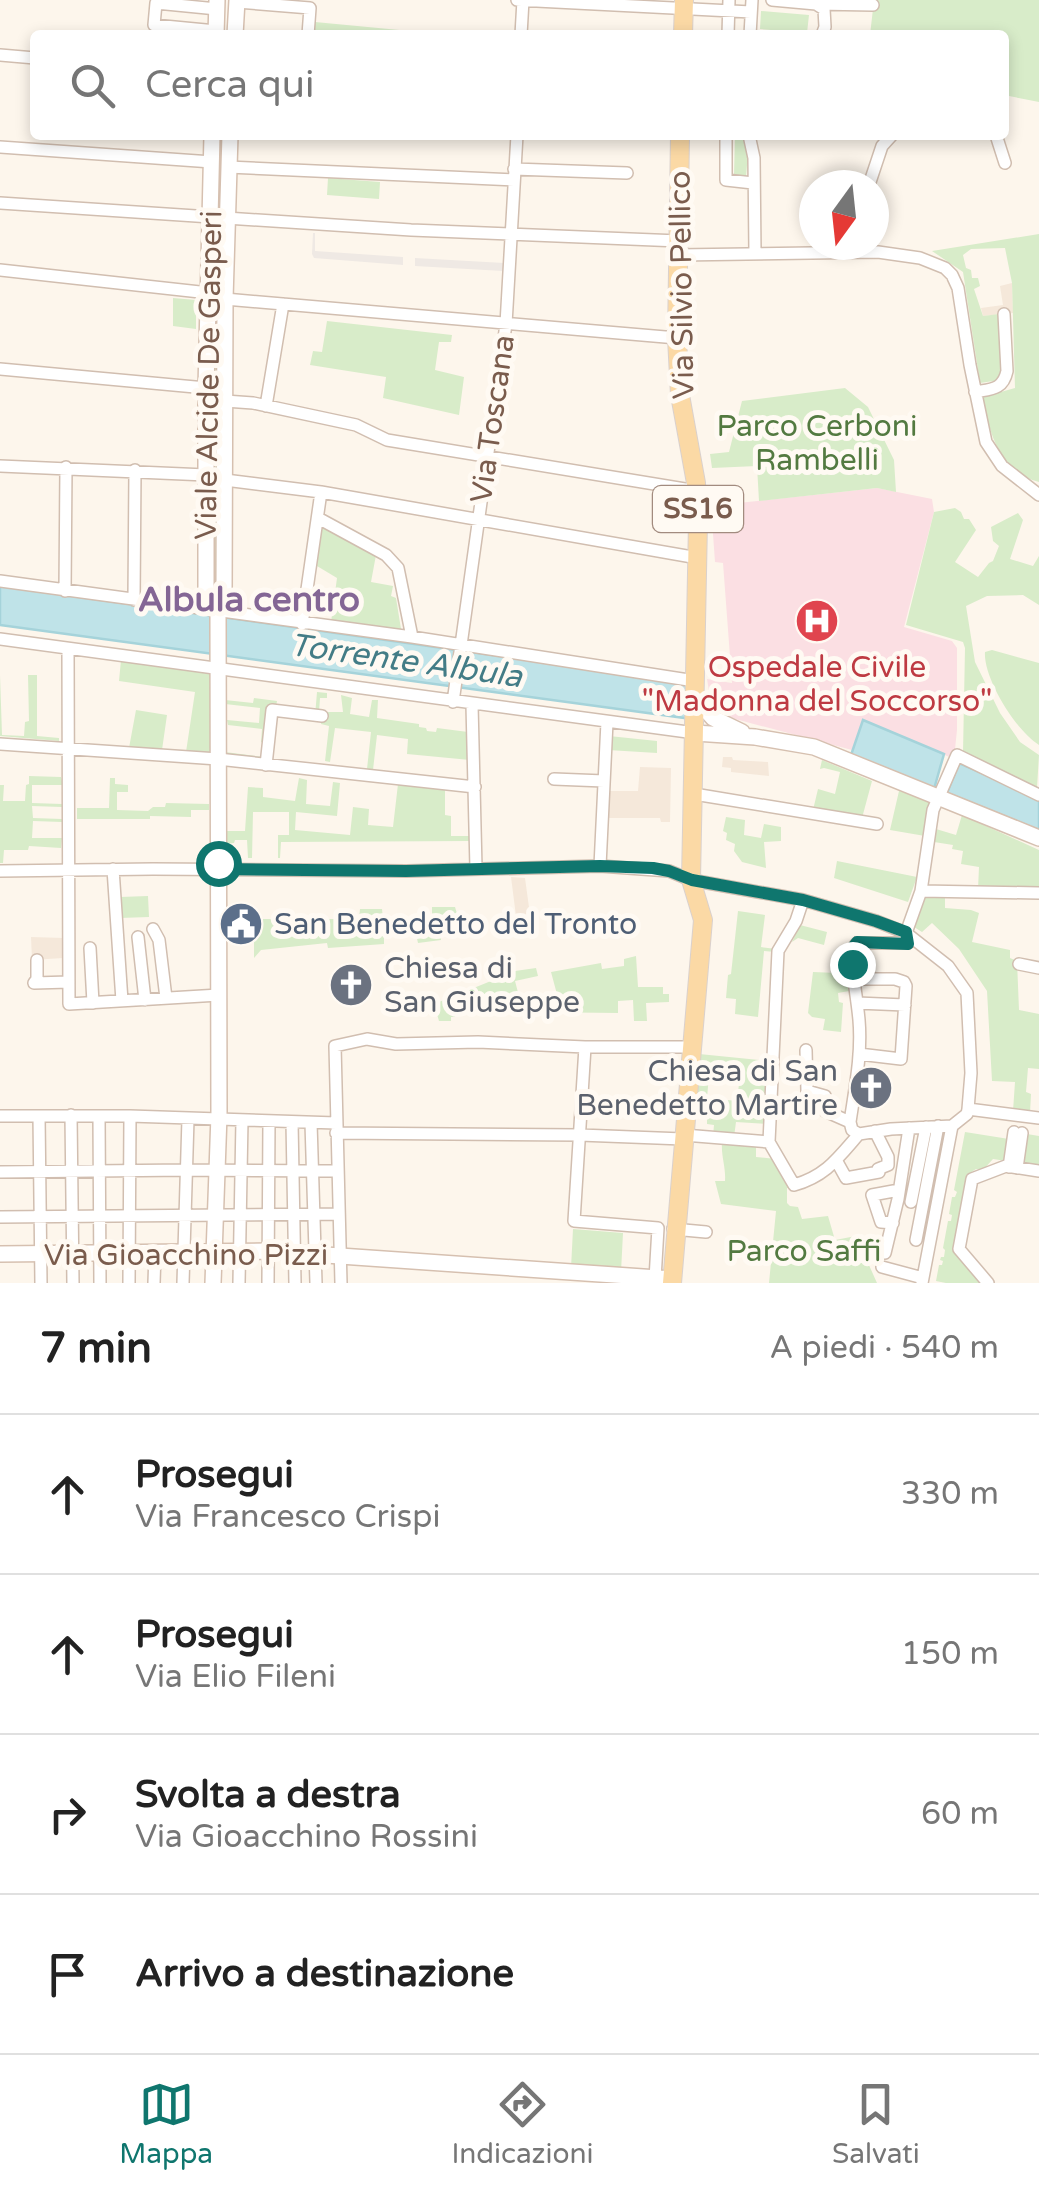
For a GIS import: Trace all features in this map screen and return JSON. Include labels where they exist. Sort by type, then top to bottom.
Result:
[{"type":"main road","points":[[683,30],[684,4]]},
{"type":"main road","name":"Via Silvio Pellico","points":[[680,140],[677,338],[680,394],[697,491],[694,733]]},
{"type":"main road","name":"SS16","points":[[666,1280],[667,1229],[684,1137],[703,920],[694,733]]},
{"type":"street","points":[[521,30],[521,0],[752,6]]},
{"type":"street","points":[[772,0],[873,6]]},
{"type":"street","points":[[235,30],[237,1],[310,8],[308,30]]},
{"type":"street","points":[[193,30],[154,25],[156,3],[217,4],[216,30]]},
{"type":"street","points":[[816,4],[824,8],[823,30]]},
{"type":"street","points":[[728,30],[729,5]]},
{"type":"street","points":[[0,54],[30,57]]},
{"type":"street","name":"Viale Alcide De Gasperi","points":[[212,140],[219,217],[217,296],[206,388],[206,596],[218,613]]},
{"type":"street","name":"Viale Alcide De Gasperi","points":[[219,217],[230,140]]},
{"type":"street","name":"Via Toscana","points":[[454,695],[506,324],[516,140]]},
{"type":"street","points":[[726,140],[726,180],[753,182]]},
{"type":"street","points":[[750,140],[754,158],[755,254]]},
{"type":"street","points":[[874,170],[887,140]]},
{"type":"street","points":[[998,140],[1005,163]]},
{"type":"street","points":[[0,147],[212,162]]},
{"type":"street","points":[[228,167],[514,175],[627,173]]},
{"type":"street","points":[[0,203],[512,234],[755,254],[799,252]]},
{"type":"street","points":[[889,252],[937,264],[952,275],[958,288],[984,437],[1004,468],[1039,495]]},
{"type":"street","points":[[0,270],[283,304],[677,338]]},
{"type":"street","name":"Viale Alcide De Gasperi","points":[[214,1283],[219,1120],[218,613],[224,595],[225,480],[225,402],[217,296]]},
{"type":"street","points":[[266,406],[283,304]]},
{"type":"street","points":[[975,392],[997,388],[1005,380],[1004,314]]},
{"type":"street","points":[[0,369],[206,388]]},
{"type":"street","points":[[225,402],[266,406],[356,425],[387,440],[697,491]]},
{"type":"street","points":[[0,466],[206,475]]},
{"type":"street","points":[[64,590],[66,468]]},
{"type":"street","points":[[134,600],[136,470]]},
{"type":"street","points":[[225,480],[322,492],[698,558]]},
{"type":"street","points":[[302,624],[322,492]]},
{"type":"street","points":[[318,518],[386,555],[398,568],[412,637]]},
{"type":"street","points":[[0,582],[412,637],[696,689],[707,712],[717,721],[755,736]]},
{"type":"street","points":[[0,639],[218,662],[454,695],[472,705],[794,742],[940,792],[1039,838]]},
{"type":"street","points":[[68,649],[69,1004],[219,995]]},
{"type":"street","points":[[472,705],[476,868]]},
{"type":"street","points":[[266,765],[272,710],[322,716]]},
{"type":"street","points":[[600,866],[607,722]]},
{"type":"street","points":[[0,744],[218,760],[475,787]]},
{"type":"street","points":[[859,1134],[852,1130],[850,1122],[859,1054],[851,950],[857,942],[908,944],[906,932],[920,891],[932,814],[955,758],[1039,794]]},
{"type":"street","points":[[554,779],[604,781]]},
{"type":"street","points":[[694,794],[877,824]]},
{"type":"street","points":[[0,870],[406,871],[600,866],[669,871],[700,882],[803,900],[906,932],[948,966],[967,993],[971,1072],[967,1114],[952,1126],[916,1240]]},
{"type":"street","points":[[113,869],[122,1002]]},
{"type":"street","points":[[920,891],[1039,892]]},
{"type":"street","points":[[803,900],[778,951],[770,1142],[794,1185],[812,1180],[833,1165],[859,1134],[952,1126]]},
{"type":"street","points":[[153,929],[166,998]]},
{"type":"street","points":[[138,937],[145,1000]]},
{"type":"street","points":[[90,948],[93,1003]]},
{"type":"street","points":[[37,960],[34,983],[69,982]]},
{"type":"street","points":[[1019,964],[1039,968]]},
{"type":"street","points":[[852,979],[895,980],[906,986],[901,1059],[859,1054]]},
{"type":"street","points":[[857,1003],[904,1004]]},
{"type":"street","points":[[341,1283],[335,1046],[367,1039],[396,1044],[691,1047]]},
{"type":"street","points":[[586,1047],[574,1221],[706,1232]]},
{"type":"street","points":[[806,1050],[807,1091],[825,1096],[825,1111],[850,1122]]},
{"type":"street","points":[[968,1109],[1039,1118]]},
{"type":"street","points":[[71,1115],[74,1283]]},
{"type":"street","points":[[0,1116],[130,1116],[311,1123],[336,1128],[770,1142]]},
{"type":"street","points":[[40,1116],[41,1283]]},
{"type":"street","points":[[99,1116],[100,1283]]},
{"type":"street","points":[[128,1283],[130,1116]]},
{"type":"street","points":[[183,1283],[188,1118]]},
{"type":"street","points":[[239,1283],[242,1120]]},
{"type":"street","points":[[268,1121],[268,1283]]},
{"type":"street","points":[[292,1122],[295,1283]]},
{"type":"street","points":[[311,1123],[316,1283]]},
{"type":"street","points":[[882,1267],[922,1280],[932,1127]]},
{"type":"street","points":[[885,1253],[909,1128]]},
{"type":"street","points":[[836,1160],[846,1178],[879,1172],[888,1165],[888,1157],[876,1131]]},
{"type":"street","points":[[1014,1167],[1018,1133]]},
{"type":"street","points":[[888,1157],[904,1158]]},
{"type":"street","points":[[988,1283],[959,1248],[972,1179],[1014,1167],[1039,1171]]},
{"type":"street","points":[[0,1172],[337,1172]]},
{"type":"street","points":[[893,1223],[881,1222],[872,1195],[898,1195],[924,1205]]},
{"type":"street","points":[[0,1216],[338,1214]]},
{"type":"street","points":[[154,1283],[155,1253]]},
{"type":"street","name":"Via Gioacchino Pizzi","points":[[0,1254],[294,1253],[492,1275],[666,1280]]},
{"type":"shaded area","points":[[313,233],[315,251],[403,257],[403,265],[314,258]]},
{"type":"shaded area","points":[[415,258],[504,263],[503,271],[415,266]]},
{"type":"shaded area","points":[[1012,283],[1013,313],[983,316],[981,308],[1003,305],[1000,286]]},
{"type":"shaded area","name":"Ospedale Civile \"Madonna del Soccorso\"","points":[[877,488],[932,499],[934,512],[904,627],[952,641],[957,648],[954,759],[863,720],[852,750],[724,716],[712,709],[707,679],[732,683],[723,563],[715,562],[711,506]]},
{"type":"shaded area","points":[[723,757],[768,762],[769,776],[731,772],[731,768],[722,767]]},
{"type":"shaded area","points":[[640,767],[671,768],[670,822],[661,822],[660,818],[605,818],[607,791],[638,791]]},
{"type":"shaded area","points":[[511,877],[525,878],[531,922],[517,924]]},
{"type":"shaded area","points":[[31,937],[64,938],[63,958],[32,960]]},
{"type":"green space","points":[[874,0],[1039,0],[1039,102],[1009,96],[1009,30],[871,30]]},
{"type":"green space","points":[[761,11],[809,15],[807,30],[760,29]]},
{"type":"green space","points":[[315,22],[399,30],[315,30]]},
{"type":"green space","points":[[735,140],[744,140],[748,153],[746,177],[734,175]]},
{"type":"green space","points":[[328,178],[380,182],[379,199],[327,195]]},
{"type":"green space","points":[[215,225],[220,225],[220,430],[214,426]]},
{"type":"green space","points":[[1039,234],[1039,482],[1025,477],[1005,460],[993,437],[983,397],[1015,388],[1012,283],[1005,248],[971,249],[963,255],[972,278],[978,278],[980,286],[974,289],[983,316],[999,314],[1004,369],[1000,380],[980,383],[963,272],[932,251]]},
{"type":"green space","points":[[173,298],[196,300],[196,329],[173,326]]},
{"type":"green space","points":[[327,321],[452,335],[451,342],[439,342],[435,370],[464,377],[459,415],[383,398],[386,377],[310,365],[313,351],[322,352]]},
{"type":"green space","name":"Parco Cerboni Rambelli","points":[[845,388],[868,407],[894,460],[896,492],[877,488],[759,501],[757,466],[712,468],[710,454],[729,452],[742,401]]},
{"type":"green space","points":[[212,457],[220,457],[217,597],[211,593]]},
{"type":"green space","points":[[955,508],[976,530],[955,562],[978,577],[993,561],[999,546],[993,541],[991,527],[1018,513],[1023,520],[1010,559],[1033,566],[1039,556],[1039,605],[1023,595],[987,596],[966,606],[975,662],[1000,713],[1020,742],[1039,755],[1037,788],[963,753],[963,642],[906,625],[934,512]]},
{"type":"green space","points":[[322,523],[376,555],[371,582],[393,586],[391,596],[396,598],[401,629],[331,622],[337,578],[317,566]]},
{"type":"green space","points":[[992,650],[1039,663],[1039,745],[1021,728],[995,689],[985,652]]},
{"type":"green space","points":[[121,660],[211,672],[211,753],[186,752],[195,692],[119,681]]},
{"type":"green space","points":[[0,675],[2,735],[24,736],[25,722],[29,721],[28,675],[37,675],[37,736],[59,741],[0,736]]},
{"type":"green space","points":[[317,692],[327,693],[327,698],[320,698],[319,712],[343,712],[341,695],[352,698],[350,714],[369,717],[372,700],[378,700],[377,718],[419,724],[427,731],[436,732],[437,728],[468,732],[470,760],[407,754],[408,739],[377,735],[373,770],[367,769],[371,732],[335,728],[330,762],[325,761],[329,726],[321,724],[322,717],[315,716]]},
{"type":"green space","points":[[254,698],[277,701],[267,759],[225,755],[263,757],[262,729],[228,725],[227,720],[259,723],[260,708],[225,704],[225,700],[253,703]]},
{"type":"green space","points":[[136,710],[167,715],[162,750],[129,748]]},
{"type":"green space","points":[[609,736],[657,741],[657,753],[608,750]]},
{"type":"green space","points":[[822,760],[872,781],[862,818],[813,810],[818,789],[835,794],[840,772],[820,769]]},
{"type":"green space","points":[[29,776],[61,777],[63,785],[32,785],[32,803],[62,804],[32,806],[33,818],[62,822],[33,821],[32,838],[62,838],[61,848],[29,846],[28,850],[4,850],[0,863],[0,785],[4,785],[3,801],[25,801]]},
{"type":"green space","points":[[110,778],[115,778],[115,784],[128,785],[128,792],[117,792],[117,810],[148,811],[165,807],[166,803],[209,804],[209,810],[191,810],[191,817],[77,819],[77,808],[109,808]]},
{"type":"green space","points":[[299,778],[307,780],[306,804],[330,806],[333,782],[340,783],[337,816],[296,812],[295,830],[350,835],[353,807],[369,809],[368,825],[393,827],[398,784],[445,789],[445,815],[451,816],[451,836],[470,836],[470,841],[281,842],[278,858],[278,835],[289,835],[289,812],[253,812],[252,858],[248,858],[247,840],[225,844],[225,831],[245,831],[248,787],[263,788],[263,797],[295,801]]},
{"type":"green space","points":[[899,791],[931,801],[925,836],[890,830]]},
{"type":"green space","points":[[962,815],[1039,850],[1039,889],[978,889],[979,867],[961,864],[963,851],[952,849],[953,845],[934,842],[936,829],[956,835]]},
{"type":"green space","points":[[726,817],[745,820],[744,835],[761,838],[764,824],[781,827],[781,841],[764,842],[766,868],[742,862],[734,851],[735,844],[726,840]]},
{"type":"green space","points":[[837,861],[917,877],[908,902],[834,878]]},
{"type":"green space","points":[[148,896],[149,917],[120,918],[120,897]]},
{"type":"green space","points":[[945,896],[945,908],[979,913],[972,942],[1010,950],[1010,958],[1017,961],[1019,1010],[1039,1014],[1039,1069],[1028,1068],[1026,1092],[1031,1094],[1030,1113],[1013,1111],[1015,1082],[992,1081],[987,991],[959,949],[932,923],[922,932],[914,927],[926,897]]},
{"type":"green space","points":[[432,907],[455,907],[461,927],[440,928],[441,940],[418,943],[416,934],[394,935],[394,926],[384,926],[384,944],[328,948],[327,943],[261,950],[254,958],[254,930],[247,929],[247,919],[359,919],[360,909],[382,909],[383,919],[432,918]]},
{"type":"green space","points":[[738,911],[765,915],[761,947],[776,949],[764,951],[758,1017],[735,1014],[736,999],[726,998]]},
{"type":"green space","points":[[800,925],[827,932],[824,945],[798,938],[792,942]]},
{"type":"green space","points":[[636,956],[638,987],[663,987],[663,994],[669,994],[669,1002],[646,1003],[647,1021],[634,1021],[633,1000],[618,1001],[618,1013],[456,1011],[451,1021],[439,1021],[434,1004],[491,981],[494,974],[536,968],[538,976],[515,981],[521,1004],[558,998],[551,972],[601,963],[602,969],[624,966],[624,959]]},
{"type":"green space","points":[[813,972],[837,973],[838,983],[848,982],[849,991],[838,993],[839,1002],[843,1003],[841,1032],[823,1030],[825,1019],[808,1013]]},
{"type":"green space","points":[[699,1054],[770,1061],[767,1124],[736,1122],[734,1137],[713,1136],[714,1125],[707,1124],[707,1117],[703,1116],[704,1105],[694,1104]],"holes":[[[710,1064],[741,1067],[737,1101],[707,1098]]]},
{"type":"green space","points":[[965,1132],[1009,1139],[1006,1161],[993,1159],[983,1170],[970,1173],[955,1253],[979,1283],[946,1283],[936,1281],[951,1221],[952,1197],[957,1192],[954,1190]]},
{"type":"green space","points":[[1027,1134],[1039,1136],[1039,1168],[1024,1165]]},
{"type":"green space","name":"Parco Saffi","points":[[722,1142],[756,1145],[756,1157],[776,1159],[791,1187],[787,1188],[787,1203],[798,1207],[802,1219],[828,1216],[835,1240],[856,1236],[877,1283],[769,1283],[776,1211],[721,1204],[715,1181],[725,1181]]},
{"type":"green space","points":[[573,1229],[623,1233],[621,1272],[571,1268]]},
{"type":"water","name":"Torrente Albula","points":[[0,586],[693,683],[692,719],[0,625]]},
{"type":"water","points":[[863,720],[944,754],[934,789],[851,755]]},
{"type":"water","points":[[959,763],[1039,798],[1039,830],[947,793]]},
{"type":"place","name":"Ospedale Civile \"Madonna del Soccorso\"","points":[[817,621]]},
{"type":"place","name":"San Benedetto del Tronto","points":[[241,924]]},
{"type":"place","name":"Chiesa di San Giuseppe","points":[[351,985]]},
{"type":"place","name":"Chiesa di San Benedetto Martire","points":[[871,1088]]},
{"type":"district","name":"Albula centro","points":[[249,600]]},
{"type":"route","points":[[218,863],[218,869],[653,868],[692,880],[803,900],[906,932],[908,944],[857,942],[851,950],[852,964]]}]
